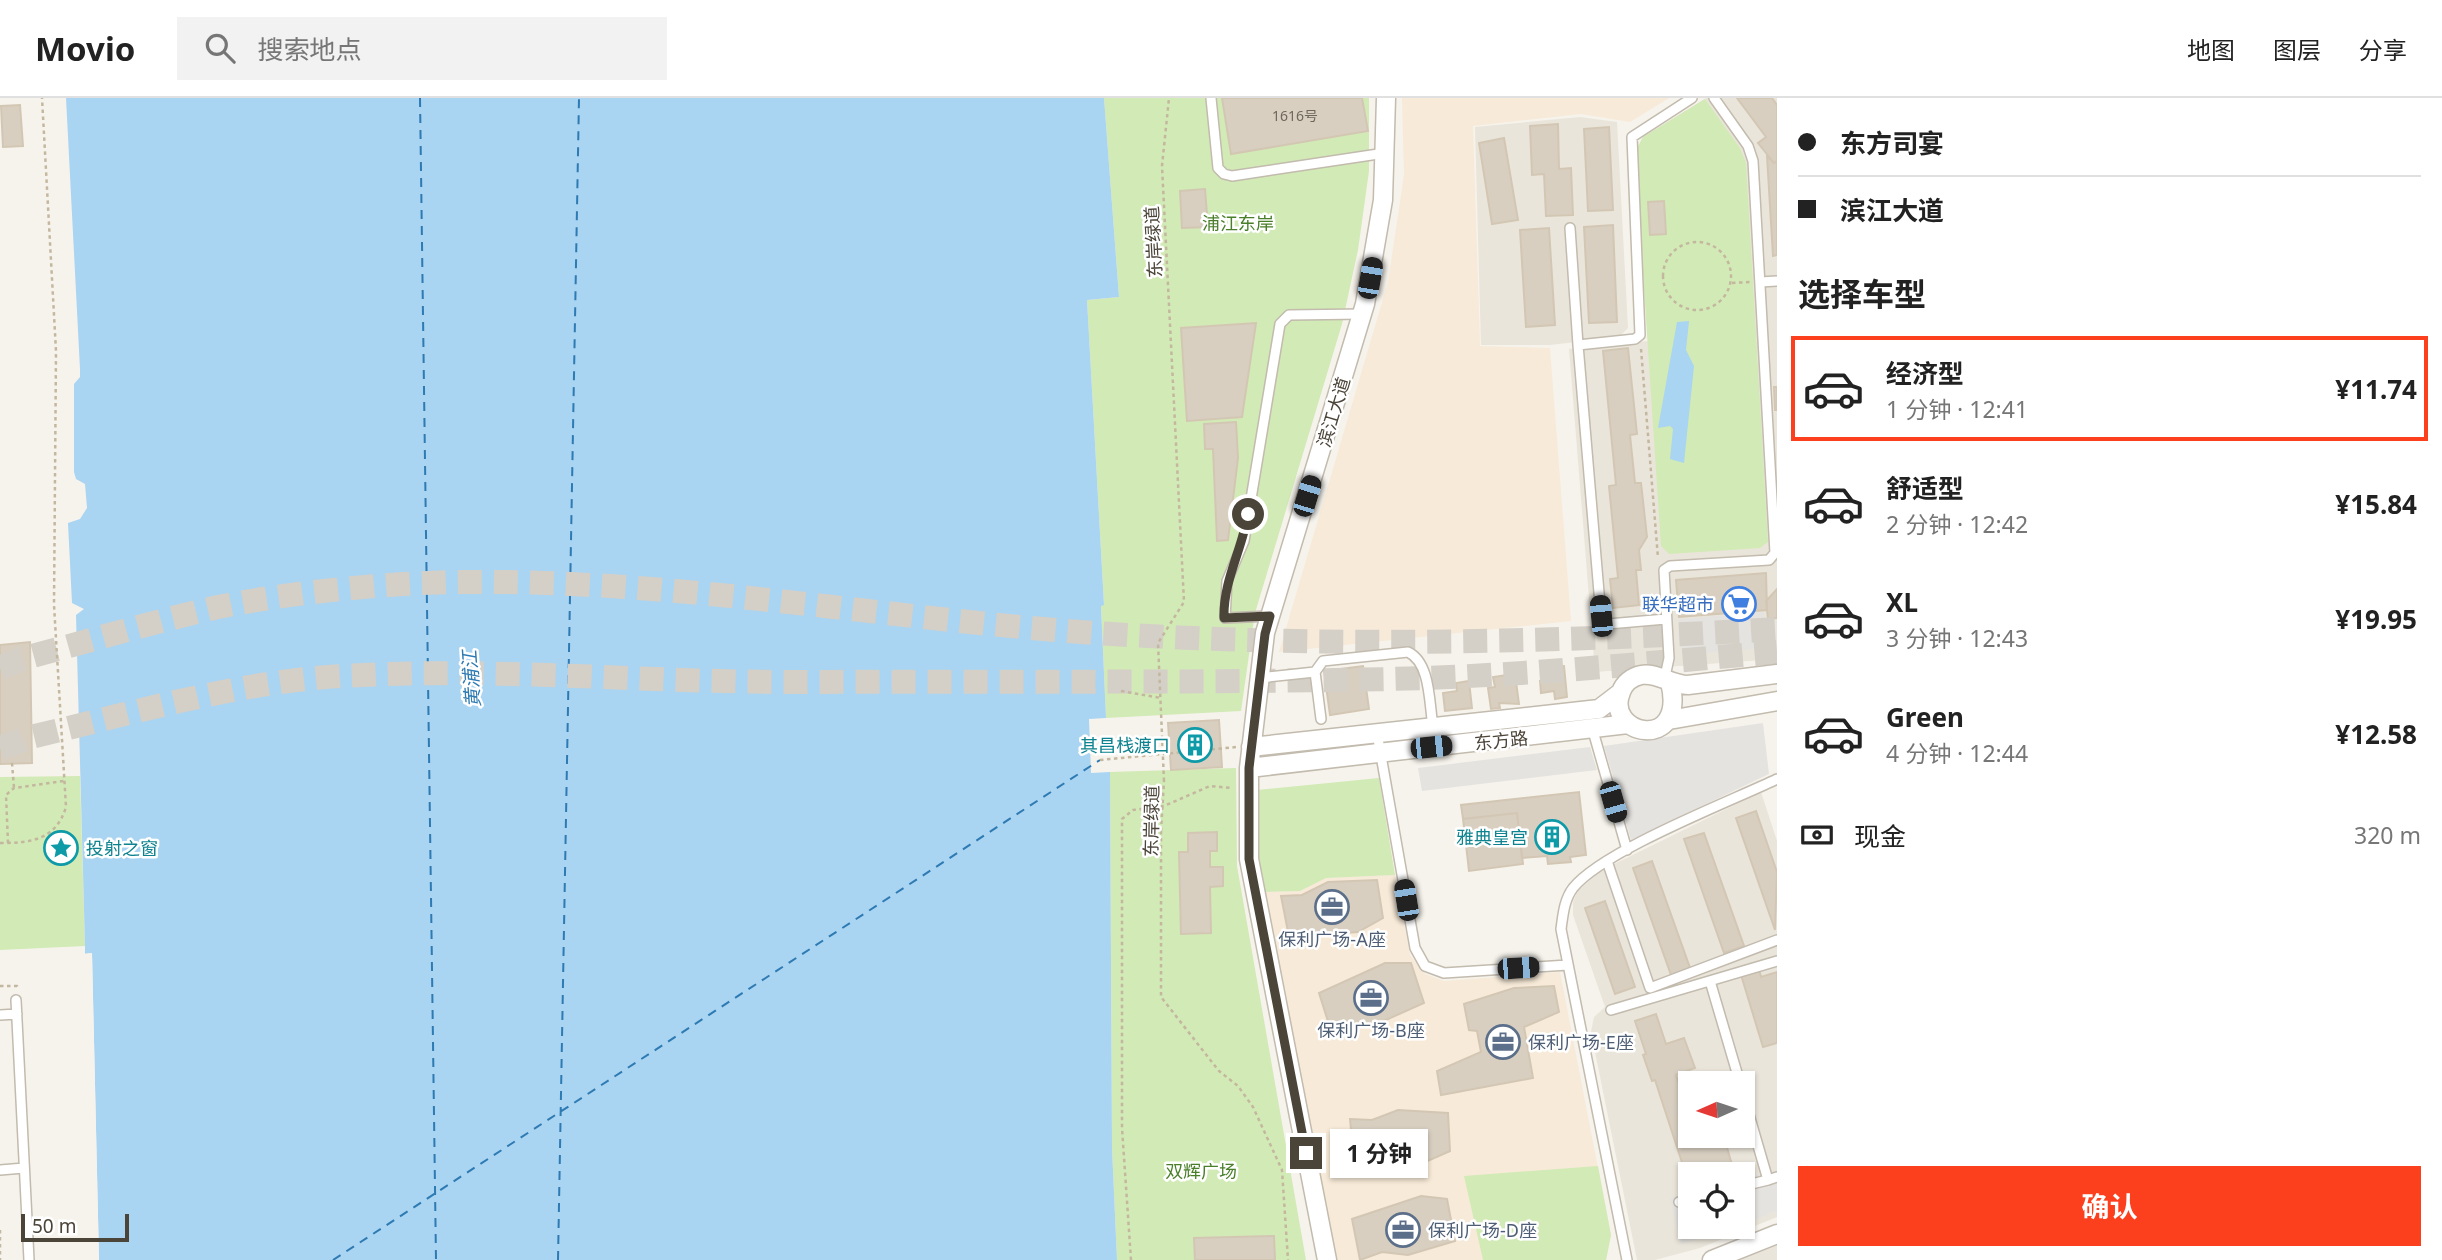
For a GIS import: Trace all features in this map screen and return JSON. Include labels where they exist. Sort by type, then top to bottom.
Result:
[{"type":"street","name":"滨江大道","points":[[1327,1260],[1249,859],[1249,768],[1259,678],[1270,616],[1363,314],[1384,200],[1386,98]]},
{"type":"street","name":"东方路","points":[[1251,747],[1599,709],[1636,676],[1688,685],[1777,674]]},
{"type":"street","points":[[1665,680],[1675,705],[1669,720]]},
{"type":"street","points":[[1620,693],[1619,710],[1628,724]]},
{"type":"street","name":"东方路","points":[[1249,768],[1593,731],[1628,724],[1645,731],[1654,730],[1669,720],[1777,701]]},
{"type":"street","points":[[1712,1260],[1777,1234]]},
{"type":"lane","points":[[1211,98],[1219,168],[1224,174],[1232,176],[1385,153]]},
{"type":"lane","points":[[1577,345],[1635,339],[1640,335],[1632,137],[1692,98]]},
{"type":"lane","points":[[1665,680],[1669,666],[1662,576],[1664,570],[1670,566],[1774,558],[1752,154],[1714,98]]},
{"type":"lane","points":[[1570,228],[1577,345],[1601,616],[1608,624],[1666,619]]},
{"type":"lane","points":[[1760,282],[1777,281]]},
{"type":"lane","points":[[1270,616],[1224,618],[1224,607],[1227,581],[1244,541],[1280,324],[1289,315],[1363,314]]},
{"type":"lane","points":[[1259,678],[1315,672],[1323,662],[1408,652],[1417,656],[1423,665],[1433,726]]},
{"type":"lane","points":[[1315,672],[1321,719]]},
{"type":"lane","points":[[1593,731],[1627,850]]},
{"type":"lane","points":[[1377,733],[1415,948],[1425,966],[1444,973],[1568,965]]},
{"type":"lane","points":[[1627,1260],[1561,929],[1563,907],[1573,888],[1627,850],[1777,779]]},
{"type":"lane","points":[[1607,862],[1650,988],[1777,940]]},
{"type":"lane","points":[[1611,1010],[1777,961]]},
{"type":"lane","points":[[1710,981],[1736,1071]]},
{"type":"lane","points":[[16,1000],[29,1260]]},
{"type":"lane","points":[[0,1015],[17,1014]]},
{"type":"lane","points":[[1755,1129],[1772,1179]]},
{"type":"lane","points":[[0,1170],[24,1168]]},
{"type":"path","points":[[0,842],[27,843],[52,833],[62,821],[66,807],[54,605],[56,352],[42,98]]},
{"type":"path","name":"东岸绿道","points":[[1169,98],[1162,166],[1184,602],[1157,643],[1164,754],[1161,997],[1219,1071],[1238,1086],[1254,1107],[1282,1170],[1288,1260]]},
{"type":"path","points":[[1704,243],[1723,254],[1732,274],[1731,283],[1726,296],[1717,304],[1695,311],[1674,302],[1667,292],[1663,270],[1667,260],[1683,245],[1704,243]]},
{"type":"path","points":[[1731,283],[1760,282]]},
{"type":"path","points":[[1640,335],[1662,576]]},
{"type":"path","points":[[1121,691],[1161,698]]},
{"type":"path","points":[[1100,760],[1251,747]]},
{"type":"path","points":[[12,763],[14,788]]},
{"type":"path","points":[[8,842],[6,795],[14,788],[64,781]]},
{"type":"path","points":[[1131,1260],[1122,1128],[1122,819],[1133,810],[1164,806],[1210,786],[1249,789]]},
{"type":"path","points":[[0,1230],[0,1260]]},
{"type":"shaded area","points":[[1402,98],[1669,98],[1630,122],[1581,114],[1473,126],[1480,346],[1550,348],[1571,621],[1279,652],[1388,282],[1404,175]]},
{"type":"shaded area","points":[[1706,98],[1777,98],[1777,659],[1595,672],[1569,349],[1648,341],[1635,152],[1643,137]]},
{"type":"shaded area","points":[[1580,117],[1617,122],[1628,328],[1619,337],[1550,345],[1481,345],[1475,127]]},
{"type":"shaded area","points":[[1764,612],[1767,648],[1682,655],[1679,619]]},
{"type":"shaded area","points":[[1763,723],[1769,774],[1631,840],[1604,746]]},
{"type":"shaded area","points":[[1590,747],[1597,770],[1422,791],[1418,768]]},
{"type":"shaded area","points":[[1761,792],[1777,841],[1777,1217],[1755,1226],[1755,1162],[1678,1162],[1678,1239],[1722,1239],[1655,1260],[1637,1260],[1591,1032],[1594,1017],[1605,1007],[1573,915],[1573,902],[1577,892],[1600,871]]},
{"type":"shaded area","points":[[1395,875],[1410,955],[1425,974],[1444,981],[1560,972],[1611,1235],[1606,1260],[1336,1260],[1265,892],[1300,891],[1325,878]]},
{"type":"shaded area","points":[[1777,1170],[1777,1210],[1755,1220],[1755,1176]]},
{"type":"shaded area","points":[[1678,1196],[1678,1231],[1670,1198]]},
{"type":"shaded area","points":[[1680,1239],[1698,1239],[1681,1244]]},
{"type":"shaded area","points":[[1777,1241],[1777,1260],[1731,1260]]},
{"type":"green space","name":"浦江东岸","points":[[1104,98],[1369,98],[1369,171],[1358,250],[1342,324],[1255,613],[1241,711],[1106,718],[1101,605],[1104,605],[1087,300],[1119,297]]},
{"type":"green space","points":[[1705,99],[1740,148],[1746,163],[1768,542],[1760,548],[1669,554],[1661,546],[1635,152],[1643,137]]},
{"type":"green space","name":"双辉广场","points":[[1236,768],[1237,866],[1306,1260],[1117,1260],[1112,1148],[1110,772]]},
{"type":"green space","points":[[80,776],[85,946],[0,950],[0,777]]},
{"type":"green space","points":[[1379,778],[1395,875],[1326,878],[1300,891],[1265,892],[1259,860],[1257,790]]},
{"type":"green space","points":[[1598,1166],[1611,1235],[1606,1260],[1483,1260],[1464,1176]]},
{"type":"water","name":"黄浦江","points":[[66,98],[1104,98],[1119,297],[1087,300],[1104,605],[1101,606],[1106,718],[1089,719],[1091,773],[1110,772],[1112,1148],[1117,1260],[99,1260],[92,953],[85,954],[76,615],[84,609],[72,603],[68,523],[80,519],[87,508],[85,484],[76,479],[74,472],[74,384],[80,377],[80,369]]},
{"type":"water","points":[[1689,321],[1686,350],[1694,366],[1684,463],[1670,459],[1673,429],[1670,426],[1658,428],[1677,322]]},
{"type":"pier","points":[[92,953],[99,1260],[96,1260],[89,957],[82,954]]},
{"type":"building","points":[[1222,98],[1362,98],[1368,131],[1231,154]]},
{"type":"building","points":[[1737,98],[1772,98],[1777,105],[1777,161],[1774,163],[1758,143],[1766,137]]},
{"type":"building","points":[[20,105],[23,146],[3,147],[1,106]]},
{"type":"building","points":[[1558,124],[1559,169],[1571,168],[1573,215],[1546,216],[1544,174],[1532,175],[1530,126]]},
{"type":"building","points":[[1609,127],[1613,210],[1588,211],[1584,129]]},
{"type":"building","points":[[1504,138],[1518,220],[1492,224],[1479,143]]},
{"type":"building","points":[[1767,156],[1774,163],[1777,161],[1777,255],[1773,256]]},
{"type":"building","points":[[1205,189],[1208,227],[1182,228],[1180,191]]},
{"type":"building","points":[[1664,201],[1666,234],[1650,235],[1648,202]]},
{"type":"building","points":[[1613,225],[1617,322],[1589,323],[1584,227]]},
{"type":"building","points":[[1549,228],[1555,325],[1526,327],[1520,230]]},
{"type":"building","points":[[1256,323],[1242,417],[1187,421],[1181,328]]},
{"type":"building","points":[[1628,348],[1637,434],[1630,435],[1635,483],[1641,483],[1647,537],[1639,550],[1641,570],[1636,570],[1639,605],[1613,608],[1610,579],[1618,578],[1609,486],[1616,485],[1603,351]]},
{"type":"building","points":[[1774,387],[1777,387],[1777,410],[1775,410]]},
{"type":"building","points":[[1236,422],[1238,458],[1228,540],[1217,541],[1213,449],[1205,449],[1204,424]]},
{"type":"building","points":[[1766,573],[1767,610],[1679,617],[1676,580]]},
{"type":"building","points":[[1777,589],[1777,618],[1768,619],[1766,601]]},
{"type":"building","points":[[30,642],[32,763],[0,764],[0,645]]},
{"type":"building","points":[[1363,666],[1369,709],[1330,715],[1324,671]]},
{"type":"building","points":[[1564,666],[1567,697],[1555,699],[1554,691],[1541,693],[1540,681],[1553,680],[1552,667]]},
{"type":"building","points":[[1515,674],[1519,704],[1499,703],[1500,708],[1491,709],[1488,688],[1495,687],[1493,677]]},
{"type":"building","points":[[1469,681],[1472,708],[1445,711],[1443,693],[1457,691],[1456,683]]},
{"type":"building","name":"其昌栈渡口","points":[[1219,720],[1222,767],[1171,770],[1168,723]]},
{"type":"building","name":"雅典皇宫","points":[[1579,792],[1586,855],[1570,857],[1571,862],[1548,864],[1547,856],[1522,858],[1517,813],[1463,819],[1461,805]]},
{"type":"building","points":[[1756,811],[1777,872],[1775,930],[1736,818]]},
{"type":"building","points":[[1517,813],[1523,864],[1469,871],[1463,819]]},
{"type":"building","points":[[1217,832],[1217,851],[1210,851],[1210,867],[1223,867],[1223,886],[1210,887],[1211,933],[1181,934],[1179,852],[1188,852],[1188,833]]},
{"type":"building","points":[[1704,833],[1744,946],[1724,953],[1684,839]]},
{"type":"building","points":[[1652,861],[1690,968],[1671,975],[1633,868]]},
{"type":"building","name":"保利广场-A座","points":[[1377,880],[1383,918],[1358,932],[1289,937],[1281,896],[1302,895],[1328,882]]},
{"type":"building","points":[[1605,901],[1635,987],[1615,994],[1585,908]]},
{"type":"building","name":"保利广场-B座","points":[[1385,963],[1411,963],[1424,1003],[1379,1023],[1353,1023],[1332,1034],[1319,993]]},
{"type":"building","points":[[1759,969],[1761,977],[1777,972],[1777,1043],[1763,1047],[1741,975]]},
{"type":"building","name":"保利广场-E座","points":[[1554,986],[1559,1012],[1524,1027],[1533,1078],[1441,1095],[1437,1071],[1481,1052],[1477,1031],[1469,1030],[1464,1004],[1514,988]]},
{"type":"building","points":[[1656,1014],[1666,1044],[1684,1038],[1695,1068],[1678,1071],[1676,1075],[1678,1148],[1727,1148],[1731,1162],[1682,1162],[1655,1080],[1652,1081],[1643,1055],[1646,1054],[1635,1021]]},
{"type":"building","points":[[1398,1110],[1448,1113],[1450,1151],[1423,1163],[1354,1161],[1350,1119],[1372,1120]]},
{"type":"building","name":"保利广场-D座","points":[[1421,1196],[1447,1199],[1455,1241],[1408,1255],[1382,1252],[1360,1260],[1352,1219]]},
{"type":"building","points":[[1274,1236],[1275,1260],[1195,1260],[1194,1238]]},
{"type":"ferry route","points":[[420,98],[436,1260]]},
{"type":"ferry route","points":[[558,1260],[579,98]]},
{"type":"ferry route","points":[[333,1260],[1100,760]]},
{"type":"tunnel","points":[[0,668],[21,659],[218,607],[310,592],[403,584],[494,582],[676,591],[1038,629],[1210,639],[1372,642],[1534,640],[1777,629]]},
{"type":"tunnel","points":[[0,748],[31,737],[185,700],[263,685],[342,676],[459,673],[751,682],[1390,679],[1487,675],[1777,652]]},
{"type":"place","name":"联华超市","points":[[1739,604]]},
{"type":"place","name":"其昌栈渡口","points":[[1195,745]]},
{"type":"place","name":"雅典皇宫","points":[[1552,837]]},
{"type":"place","name":"投射之窗","points":[[61,848]]},
{"type":"place","name":"保利广场-A座","points":[[1332,907]]},
{"type":"place","name":"保利广场-B座","points":[[1371,998]]},
{"type":"place","name":"保利广场-E座","points":[[1503,1042]]},
{"type":"place","name":"保利广场-D座","points":[[1403,1230]]},
{"type":"route","points":[[1248,514],[1244,541],[1227,581],[1224,618],[1270,616],[1265,634],[1249,768],[1249,859],[1306,1153]]}]
